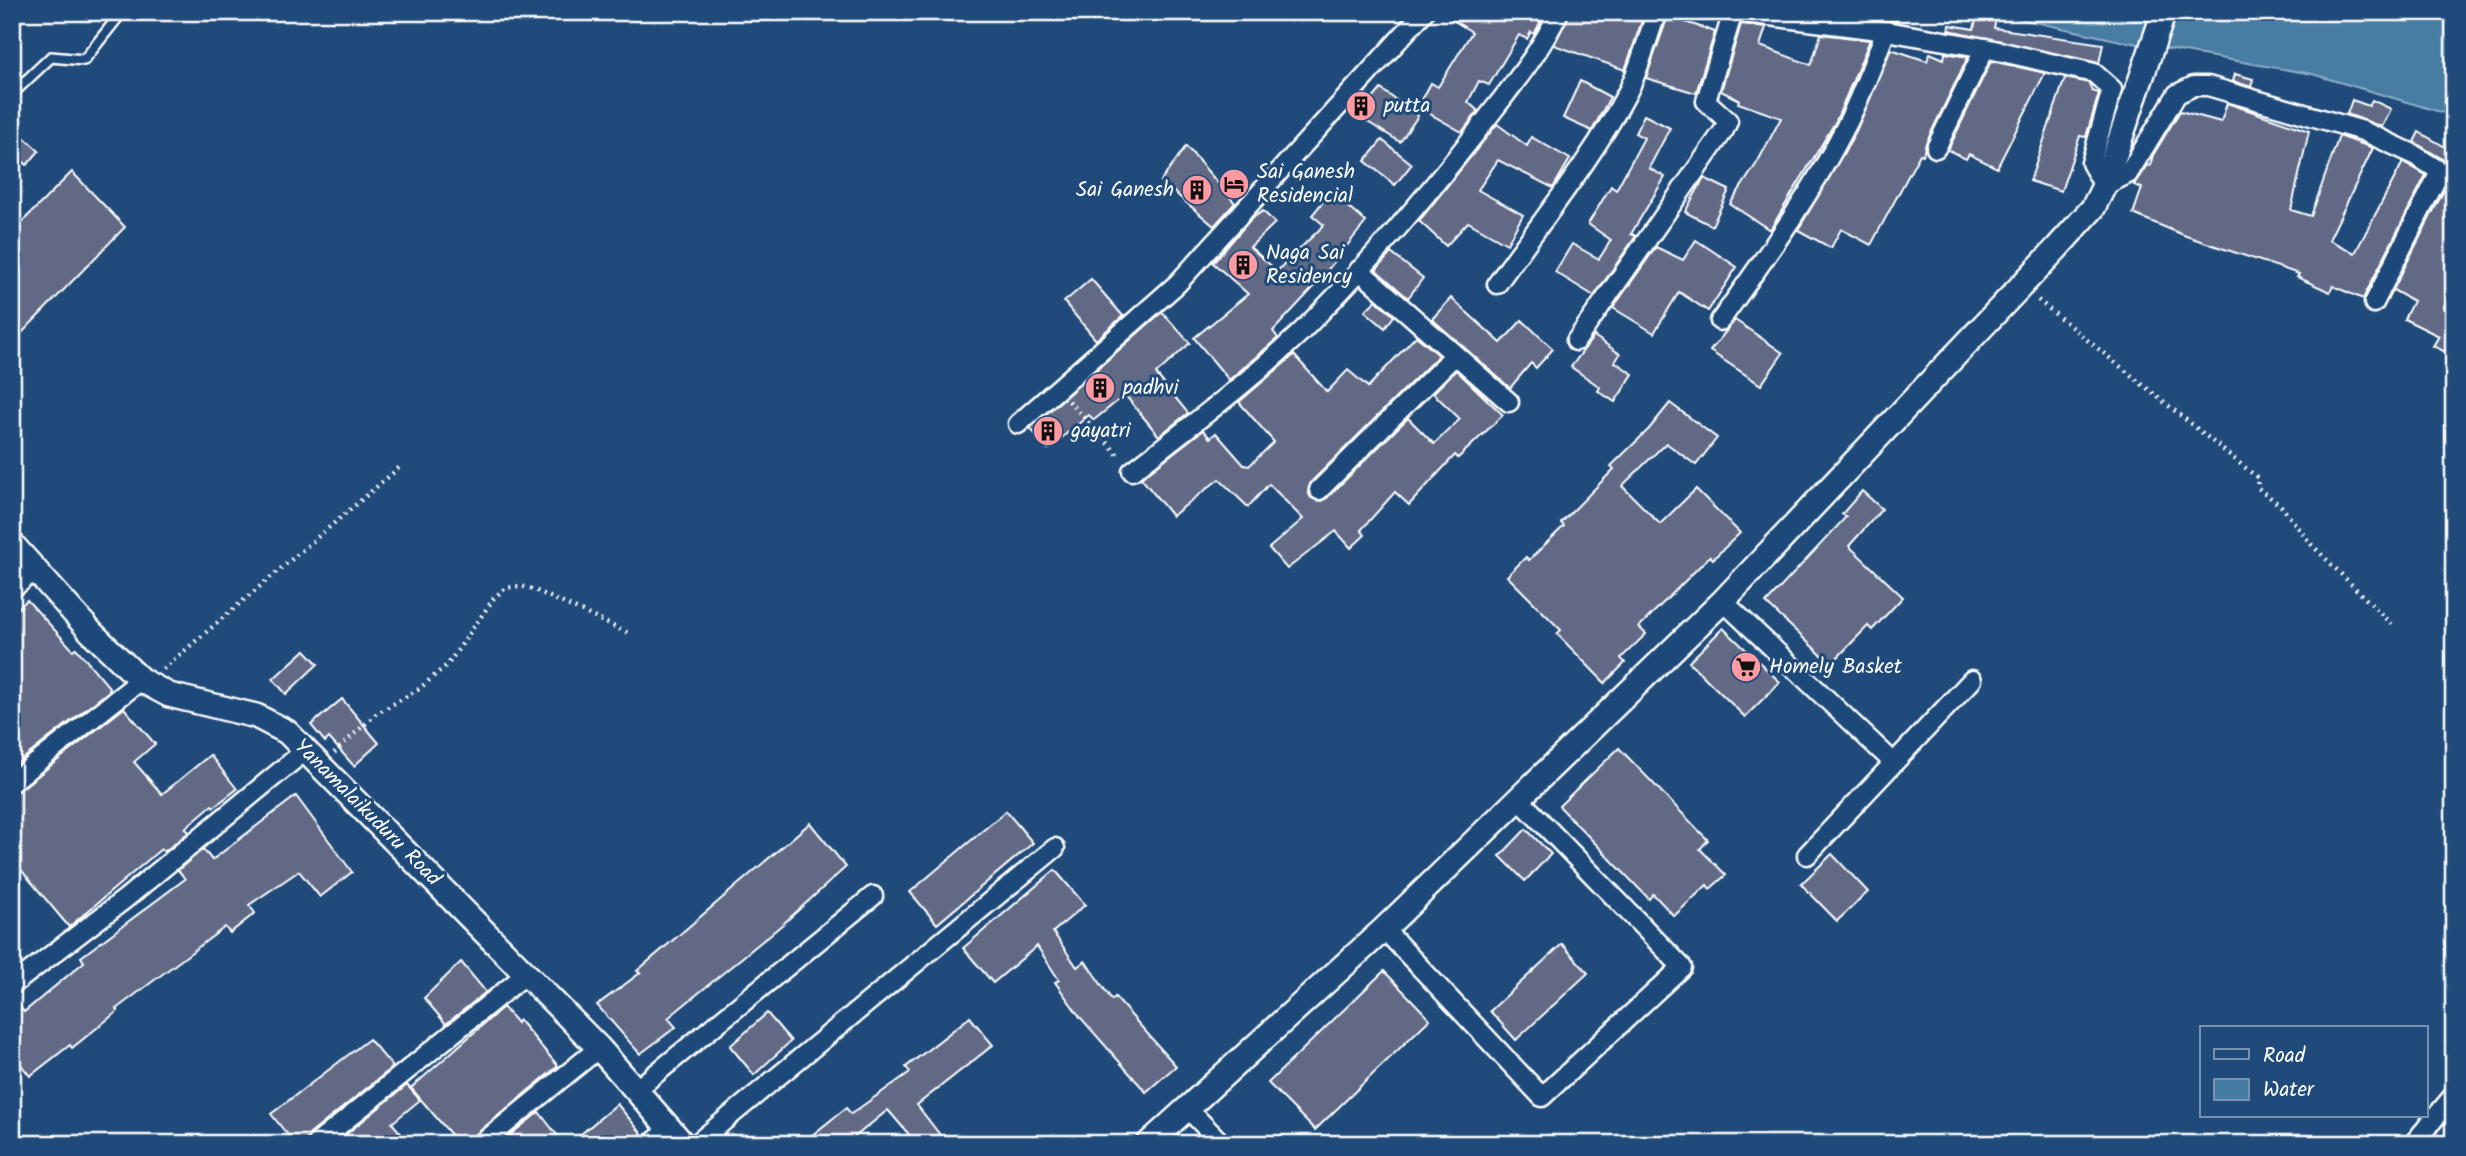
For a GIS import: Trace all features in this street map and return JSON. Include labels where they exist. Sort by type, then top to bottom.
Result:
[{"type":"street","points":[[1018,425],[1177,284],[1424,12]]},
{"type":"street","points":[[1130,469],[1223,400],[1299,334],[1445,171],[1544,44],[1559,12]]},
{"type":"street","points":[[1497,284],[1571,184],[1628,91],[1657,12]]},
{"type":"street","points":[[1576,341],[1724,130],[1728,121],[1706,101],[1735,12],[1886,31],[1985,48],[2094,73],[2106,80],[2112,89],[2091,163],[2104,186]]},
{"type":"street","points":[[1148,1144],[1384,929],[1723,601],[2093,208],[2104,186],[2164,12]]},
{"type":"street","points":[[1720,321],[1790,221],[1833,150],[1858,101],[1886,31]]},
{"type":"street","points":[[1936,148],[1985,48]]},
{"type":"street","points":[[2104,186],[2128,174],[2177,94],[2194,86],[2208,86],[2362,131],[2413,154],[2447,176],[2374,303]]},
{"type":"street","points":[[1359,270],[1509,402]]},
{"type":"street","points":[[1319,490],[1454,356]]},
{"type":"street","name":"Yanamalaikuduru Road","points":[[12,544],[90,632],[141,680],[169,695],[256,716],[286,732],[599,1048],[677,1136]]},
{"type":"street","points":[[12,589],[35,570]]},
{"type":"street","points":[[1723,601],[1893,762]]},
{"type":"street","points":[[12,782],[141,680]]},
{"type":"street","points":[[1807,855],[1972,680]]},
{"type":"street","points":[[12,985],[314,758]]},
{"type":"street","points":[[1384,929],[1542,1097],[1682,967],[1519,799]]},
{"type":"street","points":[[696,1144],[1055,848]]},
{"type":"street","points":[[637,1089],[873,895]]},
{"type":"street","points":[[316,1144],[526,974]]},
{"type":"street","points":[[481,1144],[599,1048]]},
{"type":"street","points":[[2413,1144],[2454,1096]]},
{"type":"street","points":[[1188,1110],[1222,1144]]},
{"type":"street","points":[[651,1144],[677,1136]]},
{"type":"lane","points":[[12,94],[51,57],[84,60],[122,12]]},
{"type":"path","points":[[2021,286],[2258,478],[2257,487],[2281,506],[2311,544],[2393,626]]},
{"type":"path","points":[[1062,393],[1130,469]]},
{"type":"path","points":[[163,670],[401,466]]},
{"type":"path","points":[[314,758],[376,714],[419,689],[448,664],[494,598],[505,588],[521,586],[535,590],[631,634]]},
{"type":"water","points":[[1989,12],[2453,12],[2454,116],[2312,74],[2121,41]]},
{"type":"building","points":[[1440,12],[1546,12],[1534,34],[1531,32],[1527,39],[1519,35],[1489,85],[1479,81],[1468,102],[1478,111],[1462,132],[1418,107],[1431,83],[1438,87],[1472,32]]},
{"type":"building","points":[[1570,12],[1645,12],[1625,70],[1554,45]]},
{"type":"building","points":[[1829,12],[1899,12],[1897,21]]},
{"type":"building","points":[[1977,15],[1996,19],[1994,28],[2103,44],[2099,63],[1949,30],[1950,25],[1974,29]]},
{"type":"building","points":[[1668,16],[1715,32],[1696,93],[1646,78]]},
{"type":"building","points":[[1741,24],[1766,27],[1760,46],[1811,65],[1821,34],[1870,40],[1836,121],[1770,230],[1730,204],[1757,163],[1781,118],[1738,103],[1739,100],[1721,91]]},
{"type":"building","points":[[1891,49],[1927,61],[1930,53],[1944,59],[1945,53],[1968,57],[1926,143],[1923,155],[1920,154],[1871,245],[1841,229],[1831,248],[1798,230],[1856,131]]},
{"type":"building","points":[[1991,61],[2045,73],[1997,168],[1969,154],[1966,159],[1948,150]]},
{"type":"building","points":[[2235,74],[2253,79],[2251,87],[2233,81]]},
{"type":"building","points":[[2065,78],[2089,83],[2092,91],[2099,93],[2086,137],[2080,136],[2061,191],[2030,181]]},
{"type":"building","points":[[1580,81],[1610,97],[1592,131],[1563,118]]},
{"type":"building","points":[[1381,89],[1418,116],[1400,142],[1350,111],[1365,93],[1372,100]]},
{"type":"building","points":[[2352,100],[2369,106],[2372,100],[2391,109],[2382,127],[2347,114]]},
{"type":"building","points":[[2227,103],[2309,131],[2291,210],[2311,216],[2339,136],[2373,148],[2329,240],[2355,253],[2403,162],[2426,175],[2363,299],[2333,286],[2330,292],[2297,277],[2299,274],[2186,236],[2133,214],[2142,188],[2134,185],[2147,165],[2150,166],[2153,155],[2180,111],[2221,122]]},
{"type":"building","points":[[1644,115],[1670,128],[1649,168],[1665,177],[1631,234],[1636,236],[1594,296],[1555,272],[1572,244],[1599,259],[1611,240],[1588,224],[1611,186],[1616,190],[1644,138],[1635,133]]},
{"type":"building","points":[[1497,124],[1527,146],[1531,137],[1570,159],[1553,188],[1498,160],[1478,190],[1523,215],[1507,244],[1468,222],[1446,246],[1419,221]]},
{"type":"building","points":[[12,126],[39,151],[27,165],[12,151]]},
{"type":"building","points":[[2419,132],[2454,152],[2451,164],[2414,142]]},
{"type":"building","points":[[1382,140],[1412,164],[1395,185],[1365,161]]},
{"type":"building","name":"Sai Ganesh","points":[[1186,146],[1235,203],[1214,226],[1161,181]]},
{"type":"building","points":[[72,172],[125,227],[12,343],[12,232]]},
{"type":"building","points":[[1704,178],[1729,190],[1712,226],[1685,212]]},
{"type":"building","points":[[2445,188],[2454,191],[2454,290],[2443,308],[2450,311],[2454,304],[2454,356],[2433,346],[2439,336],[2404,319],[2413,301],[2393,290]]},
{"type":"building","points":[[1331,192],[1366,222],[1314,287],[1273,331],[1278,338],[1229,380],[1194,338],[1248,294],[1213,263],[1250,220],[1263,211],[1275,223],[1250,247],[1277,271],[1324,225],[1312,215]]},
{"type":"building","points":[[1696,240],[1737,267],[1708,311],[1679,292],[1654,333],[1613,308],[1656,247],[1683,260]]},
{"type":"building","points":[[1391,253],[1423,278],[1408,298],[1376,270]]},
{"type":"building","points":[[1091,279],[1123,316],[1096,340],[1064,302]]},
{"type":"building","points":[[1451,298],[1501,343],[1522,320],[1553,349],[1536,368],[1531,363],[1510,388],[1432,319]]},
{"type":"building","points":[[1376,300],[1394,316],[1385,328],[1365,311]]},
{"type":"building","points":[[1162,312],[1190,343],[1156,374],[1188,413],[1159,436],[1125,395],[1094,420],[1089,415],[1048,449],[1030,428]]},
{"type":"building","points":[[1735,320],[1783,353],[1761,385],[1710,351]]},
{"type":"building","points":[[1416,336],[1439,355],[1311,482],[1308,492],[1311,498],[1321,501],[1327,498],[1408,418],[1434,444],[1460,419],[1433,393],[1456,370],[1503,415],[1458,458],[1455,455],[1409,505],[1395,492],[1361,530],[1365,535],[1351,548],[1336,531],[1287,569],[1269,548],[1303,519],[1269,484],[1248,507],[1219,479],[1172,516],[1141,478],[1203,430],[1210,438],[1216,433],[1244,465],[1249,466],[1274,442],[1239,402],[1294,355],[1327,392],[1348,370],[1368,387]]},
{"type":"building","points":[[1594,336],[1620,354],[1615,362],[1633,374],[1615,402],[1598,391],[1600,387],[1571,367]]},
{"type":"building","points":[[1670,403],[1717,438],[1696,465],[1666,443],[1622,486],[1660,524],[1696,489],[1740,533],[1713,559],[1710,556],[1639,627],[1646,634],[1621,658],[1625,663],[1605,683],[1557,634],[1561,630],[1507,576],[1526,557],[1529,560],[1564,526],[1561,523],[1614,469],[1611,466],[1649,429]]},
{"type":"building","points":[[1862,491],[1882,509],[1849,546],[1903,597],[1872,630],[1868,626],[1831,664],[1766,603],[1846,517],[1842,514]]},
{"type":"building","points":[[27,600],[73,650],[76,648],[109,687],[109,691],[15,765],[12,614]]},
{"type":"building","points":[[1723,628],[1780,682],[1745,717],[1689,662]]},
{"type":"building","points":[[305,650],[318,664],[286,694],[273,679]]},
{"type":"building","points":[[342,699],[379,743],[354,766],[329,738],[325,742],[311,725]]},
{"type":"building","points":[[124,708],[155,744],[134,762],[162,794],[210,755],[237,789],[214,807],[212,805],[185,828],[189,832],[164,852],[161,849],[69,927],[12,859],[12,796]]},
{"type":"building","points":[[1619,748],[1708,840],[1700,849],[1726,875],[1710,889],[1707,885],[1674,916],[1653,894],[1649,899],[1559,806]]},
{"type":"building","points":[[296,796],[352,872],[320,897],[299,871],[249,905],[255,913],[230,933],[225,927],[116,1009],[118,1011],[72,1048],[70,1045],[30,1076],[12,1053],[12,998],[24,1012],[84,962],[81,957],[185,879],[178,870],[203,849],[212,860]]},
{"type":"building","points":[[1006,811],[1033,843],[937,924],[910,892]]},
{"type":"building","points":[[810,823],[846,867],[783,924],[668,1018],[676,1027],[640,1054],[597,1005],[640,973],[637,971]]},
{"type":"building","points":[[1526,829],[1551,854],[1525,881],[1500,856]]},
{"type":"building","points":[[1832,854],[1868,892],[1837,921],[1801,884]]},
{"type":"building","points":[[1055,870],[1085,905],[1053,932],[1077,967],[1085,961],[1112,1000],[1115,997],[1176,1066],[1146,1092],[1080,1017],[1055,982],[1059,980],[1037,946],[993,983],[963,948]]},
{"type":"building","points":[[1562,944],[1588,973],[1516,1040],[1490,1011]]},
{"type":"building","points":[[461,962],[486,992],[446,1024],[424,998]]},
{"type":"building","points":[[1384,971],[1430,1019],[1315,1130],[1268,1083]]},
{"type":"building","points":[[503,1007],[517,1023],[519,1020],[558,1066],[464,1144],[459,1144],[411,1088]]},
{"type":"building","points":[[767,1013],[791,1041],[754,1075],[730,1046]]},
{"type":"building","points":[[970,1017],[993,1045],[917,1105],[947,1144],[917,1144],[888,1110],[846,1144],[801,1144],[846,1108],[851,1114],[910,1072],[906,1067]]},
{"type":"building","points":[[369,1039],[393,1067],[309,1135],[305,1144],[295,1144],[271,1114]]},
{"type":"building","points":[[407,1085],[420,1100],[392,1123],[410,1144],[334,1144]]},
{"type":"building","points":[[617,1104],[643,1135],[632,1144],[569,1144]]},
{"type":"building","points":[[539,1112],[564,1144],[517,1144],[510,1135]]},
{"type":"place","name":"putta","points":[[1361,106]]},
{"type":"place","name":"Sai Ganesh Residencial","points":[[1234,184]]},
{"type":"place","name":"Sai Ganesh","points":[[1197,190]]},
{"type":"place","name":"Naga Sai Residency","points":[[1243,265]]},
{"type":"place","name":"padhvi","points":[[1100,388]]},
{"type":"place","name":"gayatri","points":[[1048,431]]},
{"type":"place","name":"Homely Basket","points":[[1746,667]]}]
